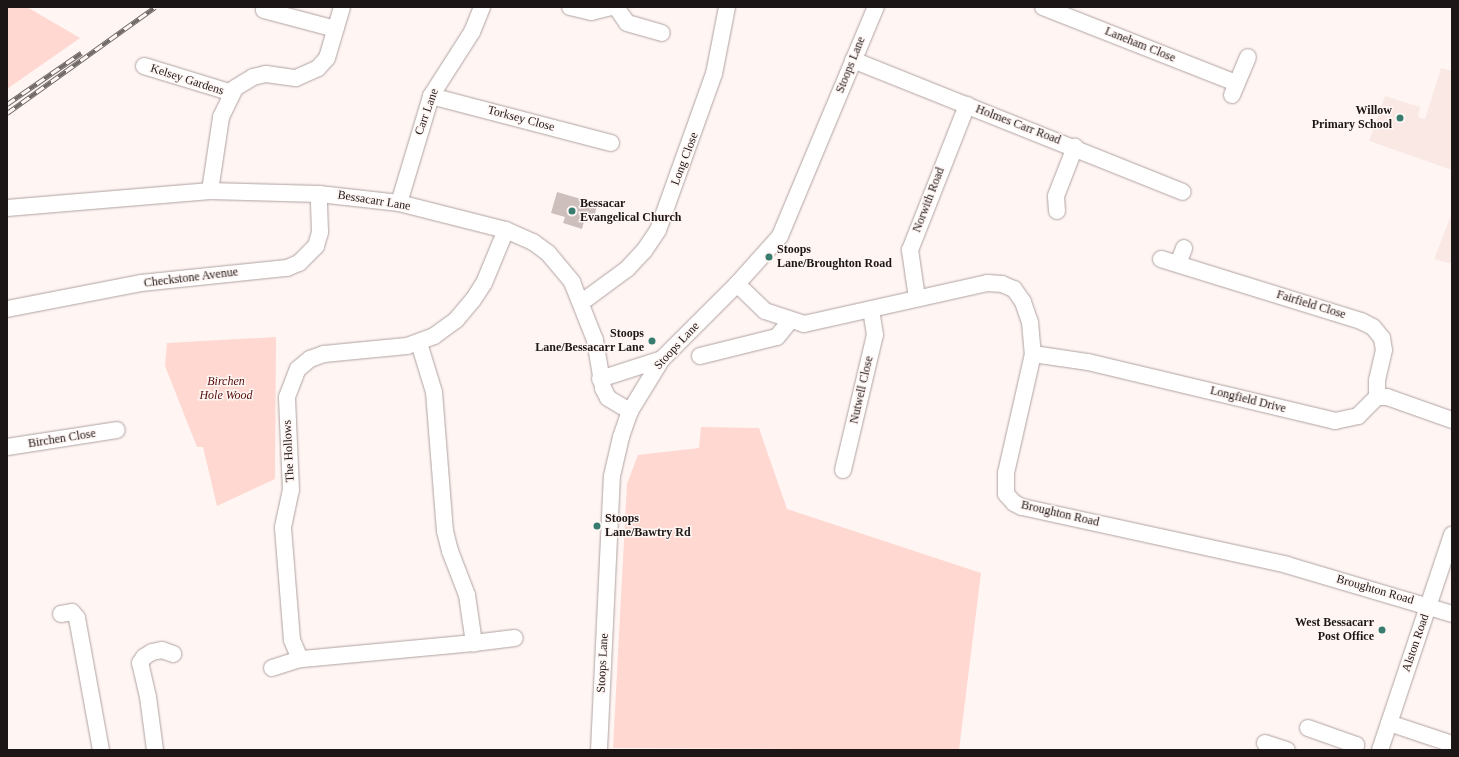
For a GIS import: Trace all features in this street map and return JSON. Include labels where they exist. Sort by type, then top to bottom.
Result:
[{"type":"street","name":"Kelsey Gardens","points":[[210,191],[219,129],[230,95],[242,82],[252,77],[266,74],[296,78],[318,68],[327,58],[342,7]]},
{"type":"street","name":"Carr Lane","points":[[400,203],[431,96],[472,32],[482,7]]},
{"type":"street","points":[[570,7],[591,12],[611,7]]},
{"type":"street","points":[[616,7],[627,23],[662,33]]},
{"type":"street","name":"Long Close","points":[[582,302],[627,269],[644,251],[658,230],[714,74],[727,7]]},
{"type":"street","name":"Stoops Lane","points":[[599,750],[612,476],[615,459],[630,411],[662,359],[737,284],[780,236],[876,7]]},
{"type":"street","name":"Laneham Close","points":[[1044,7],[1234,89],[1248,58]]},
{"type":"street","points":[[265,9],[336,29]]},
{"type":"street","name":"Holmes Carr Road","points":[[853,60],[1075,147],[1183,192]]},
{"type":"street","name":"Kelsey Gardens","points":[[144,66],[226,91],[230,95]]},
{"type":"street","name":"Torksey Close","points":[[431,96],[611,143]]},
{"type":"street","name":"Norwith Road","points":[[917,298],[910,250],[967,105]]},
{"type":"street","points":[[1057,211],[1056,196],[1075,147]]},
{"type":"street","name":"Bessacarr Lane","points":[[7,208],[210,191],[319,194],[400,203],[506,230],[532,242],[548,253],[572,282],[582,302],[595,340],[600,379],[608,398],[630,411]]},
{"type":"street","name":"Checkstone Avenue","points":[[7,309],[142,283],[287,268],[299,263],[316,246],[320,232],[319,194]]},
{"type":"street","name":"The Hollows","points":[[300,659],[292,640],[283,526],[291,490],[287,396],[298,369],[317,356],[419,343],[456,320],[473,300],[484,283],[506,230]]},
{"type":"street","points":[[1178,264],[1184,248]]},
{"type":"street","name":"Fairfield Close","points":[[1161,259],[1361,321],[1373,327],[1382,338],[1384,350],[1377,380],[1378,397]]},
{"type":"street","name":"Broughton Road","points":[[737,284],[765,311],[804,324],[987,283],[1002,284],[1014,289],[1023,302],[1030,322],[1033,354],[1006,473],[1006,494],[1014,502],[1022,507],[1287,565],[1429,605],[1452,614]]},
{"type":"street","name":"Nutwell Close","points":[[843,470],[875,335],[871,309]]},
{"type":"street","points":[[700,356],[777,337],[791,320]]},
{"type":"street","points":[[419,343],[434,392],[445,531],[450,551],[467,595],[474,642]]},
{"type":"street","name":"Longfield Drive","points":[[1033,354],[1088,362],[1334,421],[1358,416],[1378,397]]},
{"type":"street","points":[[600,379],[662,359]]},
{"type":"street","points":[[1378,397],[1387,397],[1452,420]]},
{"type":"street","name":"Birchen Close","points":[[7,447],[117,430]]},
{"type":"street","name":"Alston Road","points":[[1380,750],[1452,535]]},
{"type":"street","points":[[61,614],[72,612],[77,618],[101,750]]},
{"type":"street","points":[[272,668],[300,659],[515,638]]},
{"type":"street","points":[[155,750],[148,698],[140,663],[144,657],[152,652],[162,650],[173,654]]},
{"type":"street","points":[[1389,723],[1452,744]]},
{"type":"street","points":[[1308,728],[1356,745],[1354,750]]},
{"type":"street","points":[[1265,743],[1287,750]]},
{"type":"shaded area","name":"Willow Primary School","points":[[1441,68],[1452,71],[1452,170],[1369,141],[1385,96],[1420,107],[1418,117],[1425,119]]},
{"type":"shaded area","points":[[1452,213],[1452,264],[1434,259]]},
{"type":"green space","points":[[7,7],[27,7],[80,38],[7,89]]},
{"type":"green space","name":"Birchen Hole Wood","points":[[276,337],[275,479],[217,506],[203,447],[197,447],[165,366],[167,343]]},
{"type":"green space","points":[[701,427],[759,428],[787,509],[981,573],[959,750],[613,748],[627,484],[638,455],[699,448]]},
{"type":"building","points":[[557,192],[598,204],[593,219],[585,217],[582,229],[563,223],[565,217],[551,213]]},
{"type":"railway","points":[[7,113],[155,7]]},
{"type":"railway","points":[[7,104],[81,53]]},
{"type":"place","name":"Willow Primary School","points":[[1400,118]]},
{"type":"place","name":"Bessacar Evangelical Church","points":[[572,211]]},
{"type":"place","name":"Stoops Lane/Broughton Road","points":[[769,257]]},
{"type":"place","name":"Stoops Lane/Bessacarr Lane","points":[[652,341]]},
{"type":"place","name":"Stoops Lane/Bawtry Rd","points":[[597,526]]},
{"type":"place","name":"West Bessacarr Post Office","points":[[1382,630]]}]
